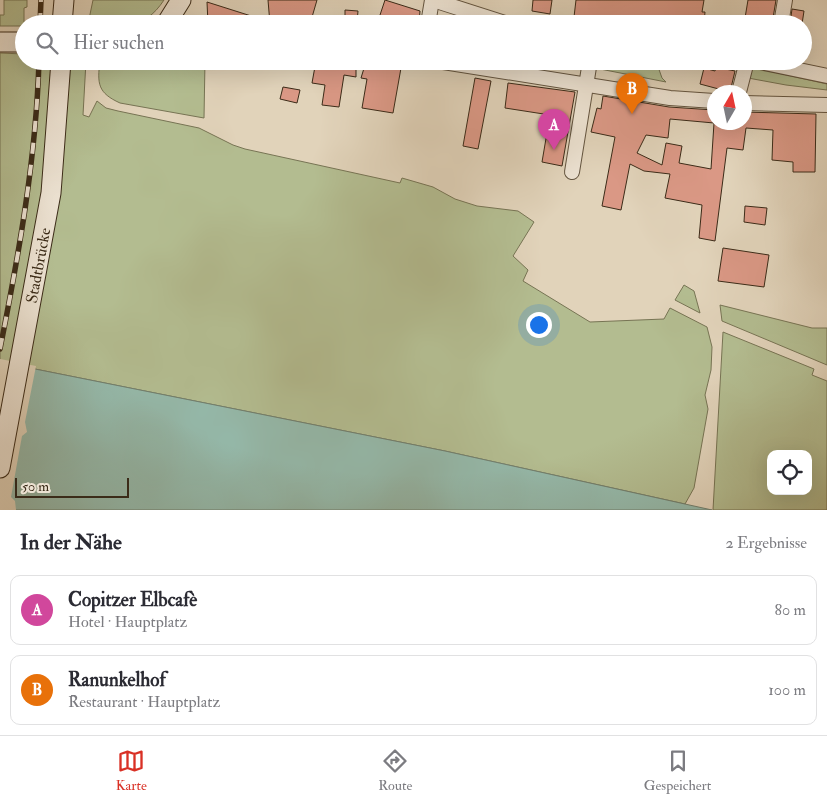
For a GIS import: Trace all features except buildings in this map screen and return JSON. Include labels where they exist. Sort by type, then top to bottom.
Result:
[{"type":"main road","points":[[172,15],[181,0]]},
{"type":"main road","points":[[0,42],[15,42]]},
{"type":"main road","name":"Stadtbrücke","points":[[0,468],[49,202],[55,154],[60,70]]},
{"type":"street","points":[[430,15],[433,0],[480,15]]},
{"type":"street","points":[[782,15],[785,0]]},
{"type":"street","points":[[495,70],[670,98],[707,101]]},
{"type":"street","points":[[572,172],[588,70]]},
{"type":"street","points":[[742,85],[745,70]]},
{"type":"street","points":[[802,70],[827,76]]},
{"type":"street","points":[[752,103],[827,105]]},
{"type":"shaded area","points":[[4,0],[27,0],[24,15],[15,15],[15,26],[0,26],[0,15],[4,15]]},
{"type":"shaded area","points":[[93,0],[164,0],[150,15],[90,15]]},
{"type":"shaded area","points":[[0,53],[15,54],[15,70],[86,70],[83,115],[89,117],[97,101],[106,108],[199,128],[245,149],[400,183],[402,178],[433,187],[455,199],[477,206],[518,211],[534,222],[513,256],[528,270],[523,281],[590,322],[664,319],[670,308],[707,327],[712,347],[711,370],[705,395],[708,409],[694,488],[685,504],[445,451],[0,362]]},
{"type":"shaded area","points":[[99,70],[205,70],[204,118],[120,103],[103,91],[99,82]]},
{"type":"shaded area","points":[[605,70],[659,70],[666,82]]},
{"type":"shaded area","points":[[750,70],[764,70],[827,84],[827,90],[786,85],[748,78]]},
{"type":"shaded area","points":[[684,285],[694,291],[700,313],[675,300]]},
{"type":"shaded area","points":[[720,305],[812,328],[827,328],[827,365],[722,321]]},
{"type":"shaded area","points":[[723,332],[814,369],[812,375],[827,381],[827,510],[713,510]]},
{"type":"shaded area","points":[[0,362],[445,451],[712,510],[0,510]]},
{"type":"pier","points":[[0,359],[36,366],[25,422],[27,432],[22,436],[11,497],[15,501],[16,510],[0,510]]},
{"type":"railway","points":[[40,15],[41,0]]},
{"type":"railway","points":[[0,349],[26,206],[39,70]]},
{"type":"place","name":"Ranunkelhof","points":[[632,114]]},
{"type":"place","name":"Copitzer Elbcafè","points":[[554,150]]}]
